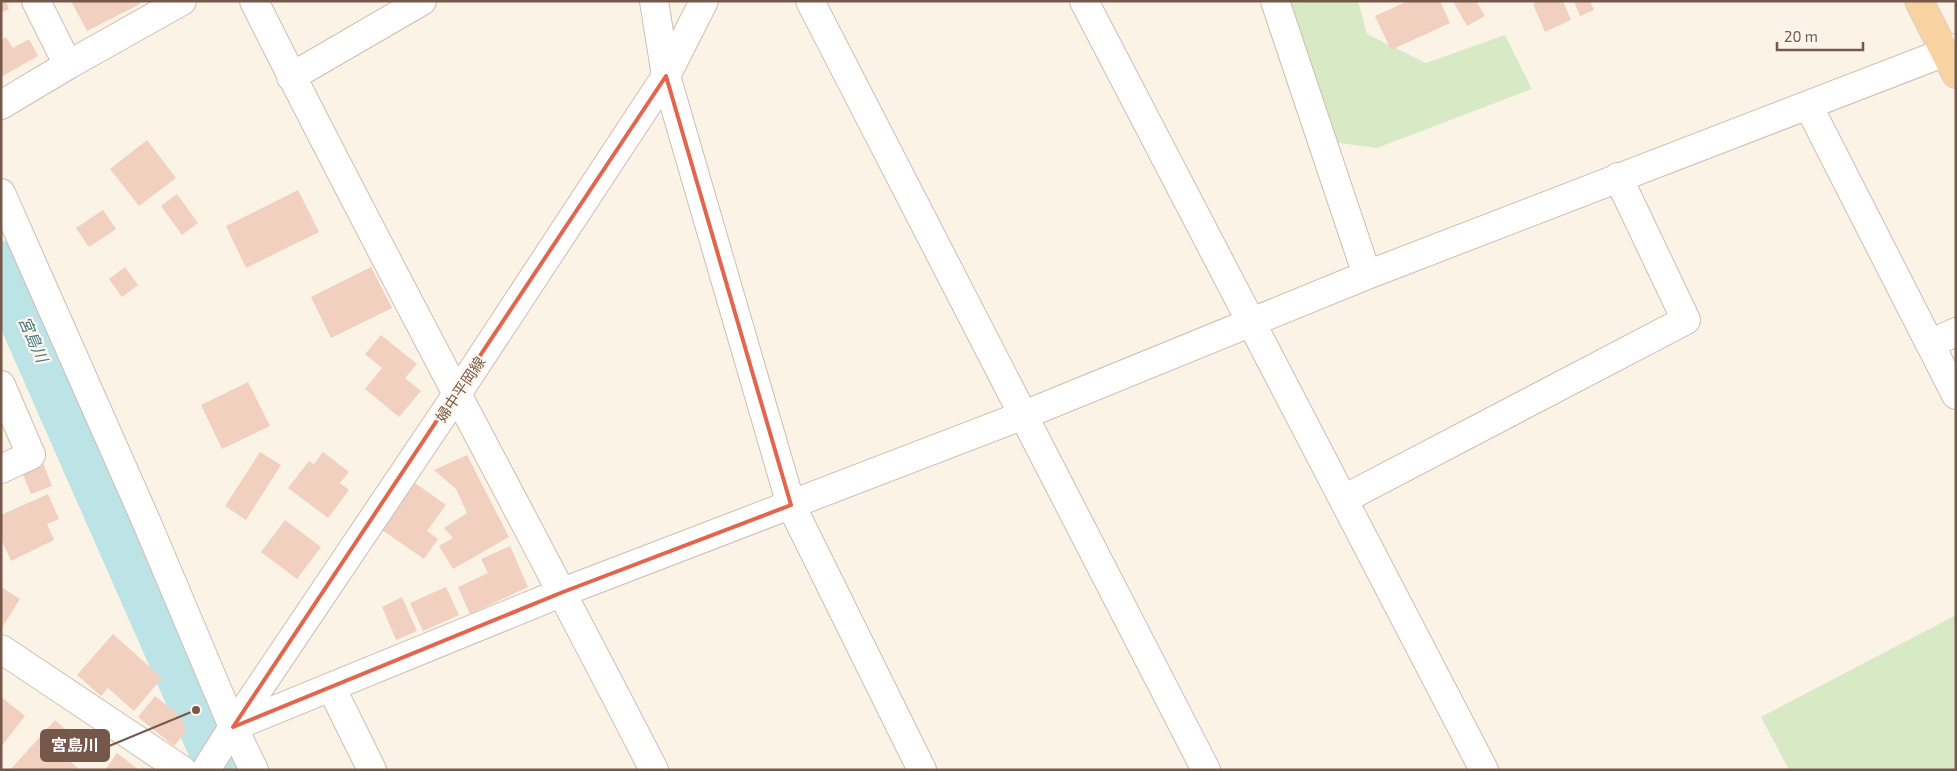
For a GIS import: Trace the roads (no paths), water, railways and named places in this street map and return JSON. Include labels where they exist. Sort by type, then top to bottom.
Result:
[{"type":"main road","points":[[1919,1],[1952,58]]},
{"type":"street","points":[[36,1],[68,65]]},
{"type":"street","points":[[1,106],[68,65],[182,1]]},
{"type":"street","points":[[254,1],[291,77],[456,394],[563,592],[654,770]]},
{"type":"street","points":[[291,77],[422,1]]},
{"type":"street","points":[[654,1],[666,76],[791,505],[922,770]]},
{"type":"street","name":"婦中平岡線","points":[[198,770],[229,732],[456,394],[666,76],[704,1]]},
{"type":"street","points":[[810,1],[1206,770]]},
{"type":"street","points":[[1084,1],[1484,770]]},
{"type":"street","points":[[1275,1],[1367,275]]},
{"type":"street","points":[[229,732],[331,687],[563,592],[1024,415],[1367,275],[1808,105],[1952,58]]},
{"type":"street","points":[[1808,105],[1956,395]]},
{"type":"street","points":[[1344,499],[1686,320],[1618,177]]},
{"type":"street","points":[[1,193],[143,514],[229,732],[254,770]]},
{"type":"street","points":[[1930,344],[1956,332]]},
{"type":"street","points":[[1,384],[31,455],[1,469]]},
{"type":"street","points":[[1,649],[198,770]]},
{"type":"street","points":[[331,687],[372,770]]},
{"type":"waterway","name":"宮島川","points":[[1,266],[223,770]]},
{"type":"place","name":"宮島川","points":[[196,710]]}]
